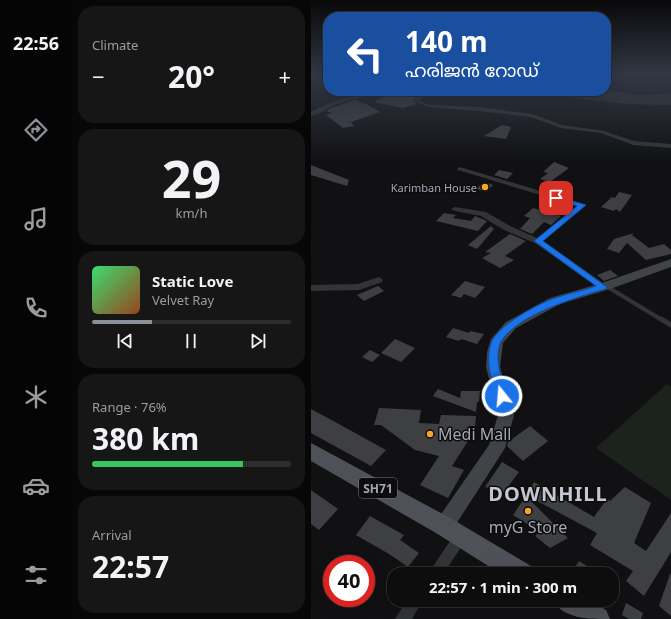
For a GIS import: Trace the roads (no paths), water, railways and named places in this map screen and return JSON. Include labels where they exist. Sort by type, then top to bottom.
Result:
[{"type":"main road","name":"SH71","points":[[311,451],[453,531],[512,567]]},
{"type":"main road","points":[[576,607],[596,619]]},
{"type":"street","points":[[311,114],[319,112],[332,104]]},
{"type":"street","points":[[424,104],[429,106],[478,109],[532,116],[561,126],[602,132],[636,144],[671,146]]},
{"type":"street","points":[[460,169],[582,205],[538,241]]},
{"type":"street","points":[[455,209],[483,214],[507,228],[538,241],[605,287]]},
{"type":"street","points":[[438,567],[453,531],[497,448],[506,415],[493,367],[496,342],[511,325],[555,301],[605,287],[671,263]]},
{"type":"street","points":[[311,288],[359,287],[379,280]]},
{"type":"street","points":[[403,619],[411,607]]},
{"type":"lane","points":[[605,287],[671,325]]},
{"type":"place","name":"Karimban House","points":[[485,187]]},
{"type":"place","name":"Medi Mall","points":[[430,434]]},
{"type":"place","name":"myG Store","points":[[528,511]]},
{"type":"district","name":"DOWNHILL","points":[[548,493]]}]
